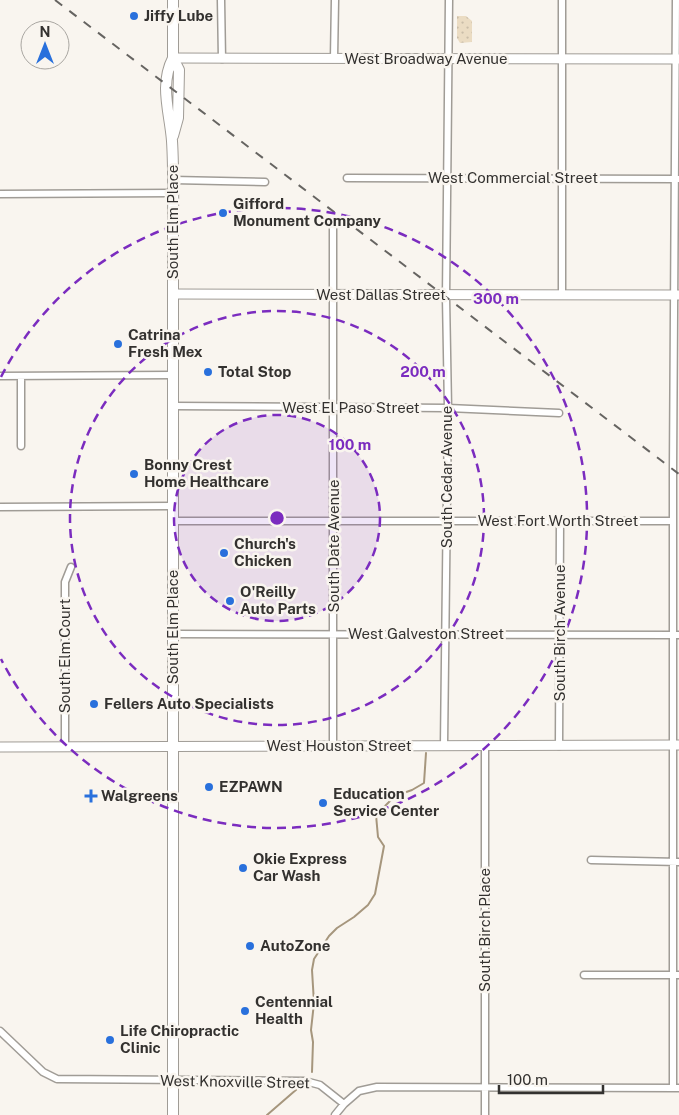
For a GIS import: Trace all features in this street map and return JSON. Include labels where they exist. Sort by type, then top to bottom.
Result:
[{"type":"main road","name":"South Elm Place","points":[[173,0],[173,58],[167,70],[166,84],[167,111],[172,139],[174,294],[173,1115]]},
{"type":"street","points":[[221,0],[222,59]]},
{"type":"street","points":[[334,58],[335,0]]},
{"type":"street","name":"South Cedar Avenue","points":[[444,746],[448,408],[446,294],[449,0]]},
{"type":"street","points":[[562,0],[562,295]]},
{"type":"street","points":[[335,1115],[354,1094],[371,1087],[676,1088],[676,635],[673,521],[677,408],[676,0]]},
{"type":"street","name":"West Broadway Avenue","points":[[173,58],[677,59]]},
{"type":"street","name":"West Commercial Street","points":[[347,178],[677,179]]},
{"type":"street","points":[[173,180],[265,182]]},
{"type":"street","points":[[0,194],[173,193]]},
{"type":"street","name":"South Date Avenue","points":[[333,226],[333,746]]},
{"type":"street","name":"West Dallas Street","points":[[174,294],[677,295]]},
{"type":"street","points":[[0,376],[173,375]]},
{"type":"street","points":[[21,376],[21,446]]},
{"type":"street","name":"West El Paso Street","points":[[173,406],[448,408],[559,413]]},
{"type":"street","points":[[0,507],[173,506]]},
{"type":"street","name":"West Fort Worth Street","points":[[173,521],[673,521]]},
{"type":"street","name":"South Birch Avenue","points":[[559,746],[560,521]]},
{"type":"street","name":"South Elm Court","points":[[65,746],[65,582],[71,567]]},
{"type":"street","name":"West Galveston Street","points":[[173,634],[676,635]]},
{"type":"street","name":"West Houston Street","points":[[0,747],[676,745]]},
{"type":"street","name":"South Birch Place","points":[[485,746],[485,1115]]},
{"type":"street","points":[[591,860],[676,862]]},
{"type":"street","points":[[584,975],[676,975]]},
{"type":"street","name":"West Knoxville Street","points":[[0,1031],[48,1076],[67,1080],[311,1081],[329,1090],[344,1104]]},
{"type":"shaded area","points":[[457,16],[466,16],[472,21],[472,42],[460,43],[457,38]]},
{"type":"waterway","points":[[312,1072],[313,1042],[311,1030],[314,1003],[312,970],[314,959],[329,936],[368,905],[375,894],[384,846],[378,837],[376,815],[395,796],[424,783],[426,753]]},
{"type":"waterway","points":[[267,1115],[297,1089]]},
{"type":"railway","points":[[55,0],[679,474]]},
{"type":"place","name":"Jiffy Lube","points":[[134,16]]},
{"type":"place","name":"Gifford Monument Company","points":[[223,213]]},
{"type":"place","name":"Catrina Fresh Mex","points":[[118,344]]},
{"type":"place","name":"Total Stop","points":[[208,372]]},
{"type":"place","name":"Bonny Crest Home Healthcare","points":[[134,474]]},
{"type":"place","name":"Church's Chicken","points":[[224,553]]},
{"type":"place","name":"O'Reilly Auto Parts","points":[[230,601]]},
{"type":"place","name":"Fellers Auto Specialists","points":[[94,704]]},
{"type":"place","name":"EZPAWN","points":[[209,787]]},
{"type":"place","name":"Walgreens","points":[[91,796]]},
{"type":"place","name":"Education Service Center","points":[[323,803]]},
{"type":"place","name":"Okie Express Car Wash","points":[[243,868]]},
{"type":"place","name":"AutoZone","points":[[250,946]]},
{"type":"place","name":"Centennial Health","points":[[245,1011]]},
{"type":"place","name":"Life Chiropractic Clinic","points":[[110,1040]]}]
